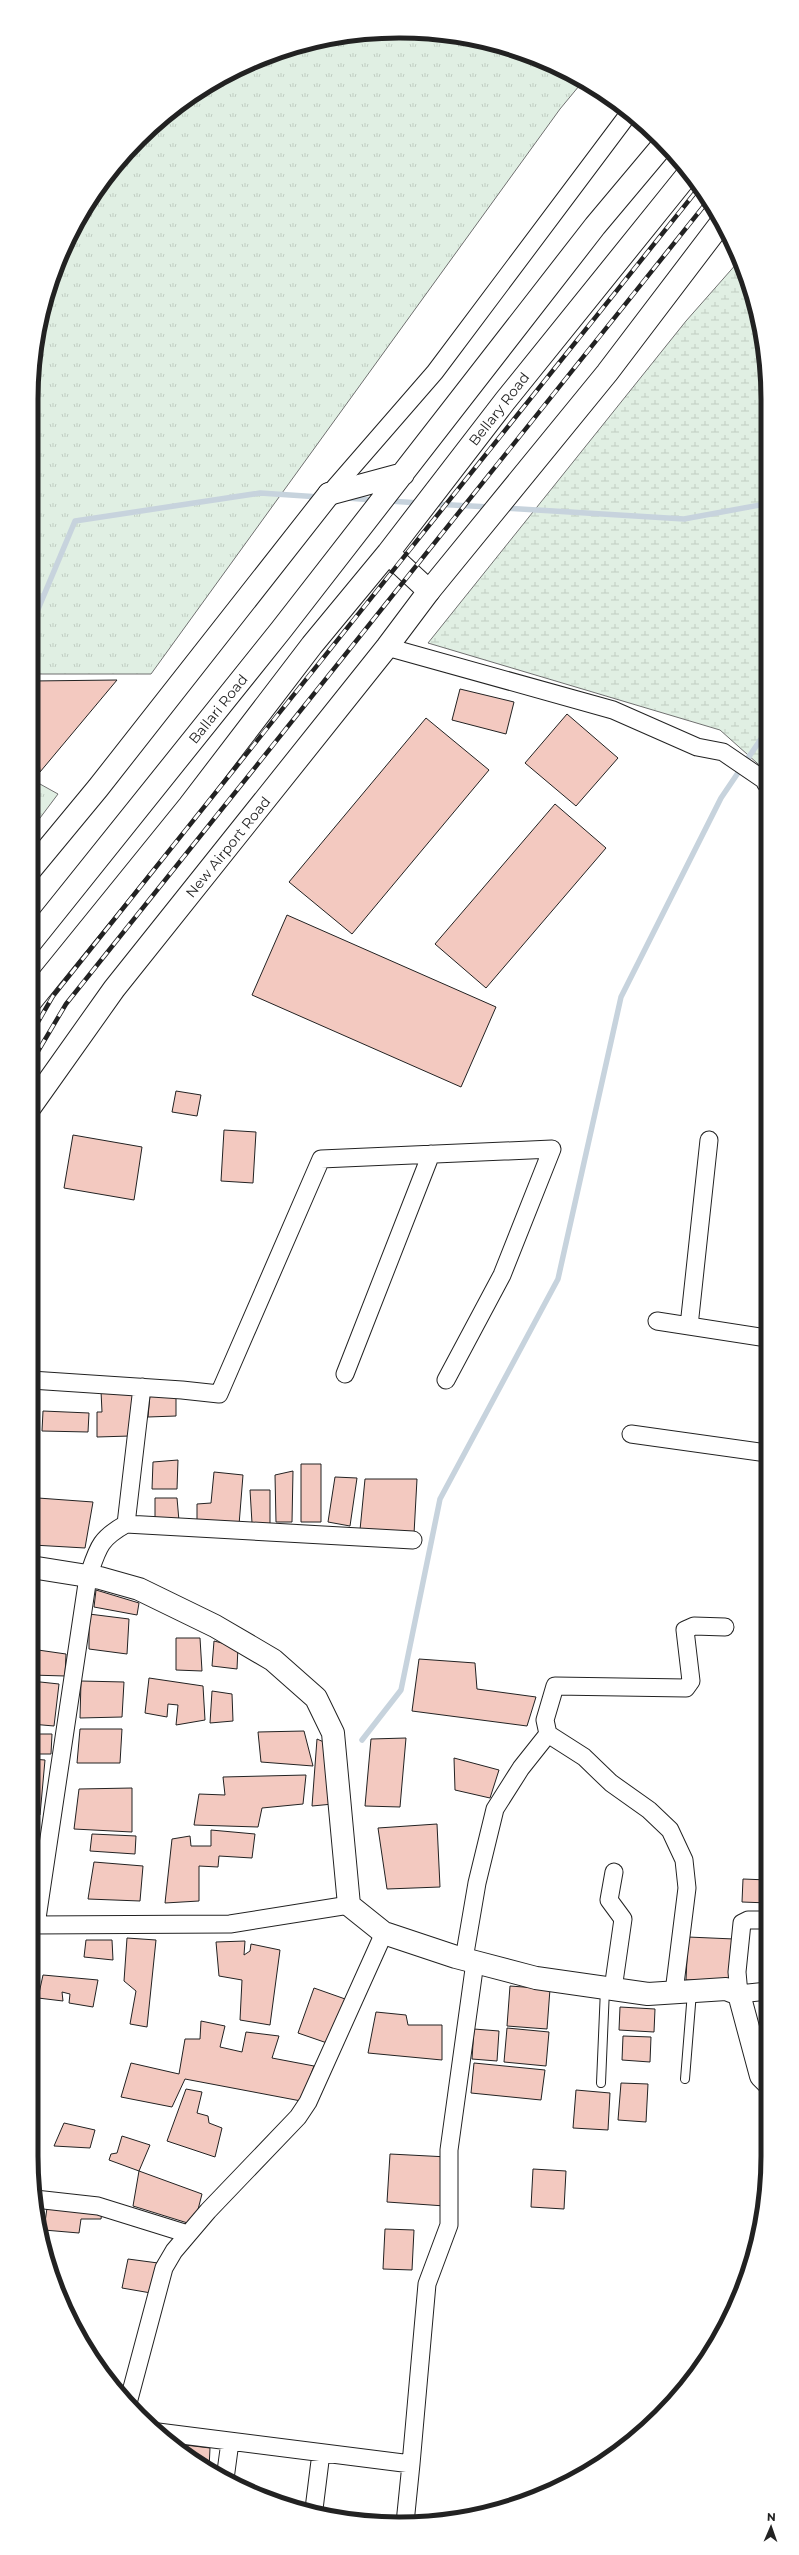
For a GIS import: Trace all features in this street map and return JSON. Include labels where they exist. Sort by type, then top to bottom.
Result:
[{"type":"main road","points":[[38,861],[98,788],[326,498],[402,474],[595,226],[660,149]]},
{"type":"main road","name":"Bellary Road","points":[[38,992],[190,806],[312,645],[388,553],[510,395],[685,178]]},
{"type":"main road","name":"New Airport Road","points":[[38,1096],[114,989],[387,647],[429,591],[607,373],[718,228]]},
{"type":"main road","name":"Ballari Road","points":[[38,933],[281,630],[402,474]]},
{"type":"main road","points":[[388,553],[429,591]]},
{"type":"main road","points":[[38,1568],[88,1576],[139,1589],[215,1626],[273,1660],[316,1698],[333,1733],[349,1905],[384,1933],[470,1961],[536,1978],[648,1994],[726,1989],[738,1994],[761,2076]]},
{"type":"street","points":[[326,498],[435,372],[626,118]]},
{"type":"street","points":[[387,647],[613,710],[697,747],[723,752],[761,778]]},
{"type":"street","points":[[689,1326],[709,1140]]},
{"type":"street","points":[[38,1380],[220,1394],[321,1159],[552,1149],[502,1275],[446,1380]]},
{"type":"street","points":[[345,1374],[431,1154]]},
{"type":"street","points":[[656,1321],[761,1337]]},
{"type":"street","points":[[126,1524],[142,1387]]},
{"type":"street","points":[[631,1434],[761,1452]]},
{"type":"street","points":[[38,1899],[88,1576],[97,1550],[108,1534],[126,1524],[412,1540]]},
{"type":"street","points":[[406,2517],[427,2284],[449,2225],[449,2150],[477,1883],[495,1809],[525,1762],[548,1734],[546,1720],[555,1686],[686,1688],[691,1681],[685,1630],[694,1626],[725,1627]]},
{"type":"street","points":[[548,1734],[584,1757],[611,1783],[649,1810],[670,1830],[684,1860],[687,1888],[683,1992]]},
{"type":"street","points":[[609,1988],[623,1919],[609,1900],[614,1872]]},
{"type":"street","points":[[38,1925],[230,1924],[349,1905]]},
{"type":"street","points":[[761,1920],[748,1920],[742,1923],[737,1972],[738,1994],[761,1992]]},
{"type":"street","points":[[130,2396],[164,2268],[188,2234],[298,2117],[308,2102],[384,1933]]},
{"type":"street","points":[[41,2200],[98,2206],[188,2234]]},
{"type":"street","points":[[169,2434],[411,2464]]},
{"type":"street","points":[[226,2473],[230,2442]]},
{"type":"street","points":[[314,2507],[321,2453]]},
{"type":"lane","points":[[601,2083],[609,1988]]},
{"type":"lane","points":[[683,1992],[685,2079]]},
{"type":"green space","points":[[400,38],[447,41],[493,50],[516,57],[559,75],[579,86],[560,109],[151,674],[38,674],[38,400],[41,352],[50,306],[66,261],[86,219],[113,179],[144,144],[161,128],[179,113],[219,86],[240,75],[283,57],[329,45],[352,41]]},
{"type":"green space","points":[[735,266],[749,306],[758,352],[760,376],[761,767],[720,730],[428,643],[686,321]]},
{"type":"green space","points":[[38,783],[58,794],[38,821]]},
{"type":"building","points":[[117,680],[40,772],[38,749],[38,681]]},
{"type":"building","points":[[460,689],[514,702],[506,734],[452,720]]},
{"type":"building","points":[[567,714],[618,758],[576,806],[525,763]]},
{"type":"building","points":[[426,718],[489,770],[352,934],[289,882]]},
{"type":"building","points":[[555,804],[606,848],[486,988],[435,944]]},
{"type":"building","points":[[287,915],[496,1007],[461,1087],[252,995]]},
{"type":"building","points":[[176,1091],[201,1095],[197,1116],[172,1112]]},
{"type":"building","points":[[224,1130],[256,1132],[253,1183],[221,1181]]},
{"type":"building","points":[[73,1135],[142,1147],[134,1200],[64,1188]]},
{"type":"building","points":[[101,1391],[134,1393],[130,1436],[97,1437],[97,1412],[102,1412]]},
{"type":"building","points":[[150,1395],[176,1395],[176,1416],[148,1417]]},
{"type":"building","points":[[43,1411],[89,1413],[88,1432],[42,1431]]},
{"type":"building","points":[[178,1460],[177,1489],[152,1489],[153,1462]]},
{"type":"building","points":[[301,1464],[321,1464],[321,1522],[301,1522]]},
{"type":"building","points":[[293,1471],[292,1522],[276,1522],[275,1475]]},
{"type":"building","points":[[214,1472],[243,1475],[239,1525],[197,1522],[197,1504],[211,1503]]},
{"type":"building","points":[[335,1477],[357,1478],[350,1526],[328,1522]]},
{"type":"building","points":[[365,1479],[417,1479],[414,1534],[360,1530]]},
{"type":"building","points":[[250,1490],[270,1490],[270,1524],[252,1523]]},
{"type":"building","points":[[38,1498],[93,1502],[85,1548],[38,1545]]},
{"type":"building","points":[[155,1498],[177,1498],[179,1521],[155,1521]]},
{"type":"building","points":[[96,1590],[139,1603],[137,1615],[94,1607]]},
{"type":"building","points":[[89,1614],[129,1619],[127,1654],[89,1649]]},
{"type":"building","points":[[176,1638],[200,1638],[202,1671],[176,1670]]},
{"type":"building","points":[[214,1641],[238,1647],[237,1669],[212,1666]]},
{"type":"building","points":[[38,1650],[66,1654],[65,1676],[38,1675]]},
{"type":"building","points":[[419,1659],[475,1663],[477,1689],[536,1697],[527,1726],[412,1711]]},
{"type":"building","points":[[149,1678],[203,1686],[205,1720],[176,1725],[178,1705],[168,1704],[167,1717],[145,1713]]},
{"type":"building","points":[[81,1681],[124,1682],[122,1717],[80,1718]]},
{"type":"building","points":[[38,1682],[59,1684],[54,1726],[38,1725]]},
{"type":"building","points":[[212,1691],[232,1694],[233,1721],[210,1723]]},
{"type":"building","points":[[80,1729],[122,1729],[120,1763],[77,1763]]},
{"type":"building","points":[[304,1731],[313,1766],[261,1762],[258,1732]]},
{"type":"building","points":[[38,1734],[52,1734],[51,1754],[38,1754]]},
{"type":"building","points":[[406,1738],[400,1807],[365,1806],[371,1739]]},
{"type":"building","points":[[317,1739],[326,1743],[333,1804],[312,1806]]},
{"type":"building","points":[[454,1758],[499,1770],[490,1798],[455,1790]]},
{"type":"building","points":[[38,1760],[45,1760],[40,1815],[38,1815]]},
{"type":"building","points":[[306,1775],[303,1804],[262,1808],[258,1827],[194,1825],[199,1794],[225,1795],[223,1777]]},
{"type":"building","points":[[132,1788],[132,1832],[74,1829],[79,1789]]},
{"type":"building","points":[[437,1824],[440,1887],[387,1889],[378,1828]]},
{"type":"building","points":[[211,1830],[255,1834],[252,1858],[219,1856],[218,1867],[199,1866],[199,1901],[165,1903],[172,1839],[190,1836],[191,1846],[211,1846]]},
{"type":"building","points":[[92,1834],[136,1836],[135,1854],[90,1851]]},
{"type":"building","points":[[94,1862],[143,1866],[140,1901],[88,1899]]},
{"type":"building","points":[[743,1879],[761,1880],[761,1903],[742,1902]]},
{"type":"building","points":[[688,1937],[734,1939],[732,1981],[686,1980]]},
{"type":"building","points":[[127,1938],[156,1940],[147,2027],[130,2024],[136,1991],[124,1981]]},
{"type":"building","points":[[86,1940],[112,1940],[113,1960],[84,1957]]},
{"type":"building","points":[[245,1941],[244,1955],[250,1951],[251,1944],[280,1950],[270,2025],[240,2020],[242,1980],[219,1976],[216,1942]]},
{"type":"building","points":[[43,1975],[98,1980],[93,2007],[69,2003],[70,1994],[62,1992],[63,2001],[38,1998]]},
{"type":"building","points":[[510,1986],[550,1989],[547,2029],[507,2026]]},
{"type":"building","points":[[314,1988],[348,2000],[330,2044],[298,2033]]},
{"type":"building","points":[[620,2007],[655,2009],[654,2032],[619,2030]]},
{"type":"building","points":[[376,2012],[406,2015],[408,2025],[442,2025],[442,2060],[368,2053]]},
{"type":"building","points":[[201,2021],[225,2026],[220,2047],[242,2052],[246,2032],[279,2036],[272,2058],[314,2066],[301,2101],[185,2079],[172,2107],[121,2097],[131,2063],[179,2074],[185,2039],[200,2039]]},
{"type":"building","points":[[507,2028],[549,2032],[546,2066],[504,2062]]},
{"type":"building","points":[[474,2029],[499,2031],[497,2061],[472,2059]]},
{"type":"building","points":[[623,2036],[651,2037],[650,2062],[622,2060]]},
{"type":"building","points":[[474,2063],[545,2070],[541,2100],[471,2093]]},
{"type":"building","points":[[621,2083],[648,2084],[646,2122],[618,2120]]},
{"type":"building","points":[[186,2089],[202,2092],[197,2113],[208,2116],[209,2123],[222,2128],[215,2157],[167,2141]]},
{"type":"building","points":[[576,2090],[610,2093],[608,2130],[573,2128]]},
{"type":"building","points":[[64,2123],[95,2130],[90,2148],[54,2146]]},
{"type":"building","points":[[122,2136],[150,2145],[139,2171],[109,2160],[111,2154],[117,2153]]},
{"type":"building","points":[[390,2154],[448,2157],[445,2206],[387,2202]]},
{"type":"building","points":[[533,2169],[566,2171],[564,2209],[531,2207]]},
{"type":"building","points":[[139,2171],[202,2194],[194,2225],[133,2206]]},
{"type":"building","points":[[47,2208],[102,2212],[101,2219],[81,2219],[79,2233],[46,2230],[45,2225]]},
{"type":"building","points":[[385,2229],[414,2230],[412,2270],[383,2269]]},
{"type":"building","points":[[128,2259],[158,2263],[151,2293],[122,2288]]},
{"type":"building","points":[[185,2446],[210,2448],[209,2463],[199,2456]]},
{"type":"waterway","points":[[38,609],[75,521],[260,493],[320,497]]},
{"type":"waterway","points":[[347,498],[374,500]]},
{"type":"waterway","points":[[389,501],[420,503]]},
{"type":"waterway","points":[[433,504],[490,507]]},
{"type":"waterway","points":[[505,508],[684,519],[761,505]]},
{"type":"waterway","points":[[362,1740],[401,1690],[440,1499],[558,1279],[621,997],[721,798],[761,739]]},
{"type":"railway","points":[[38,1022],[53,996],[695,192]]},
{"type":"railway","points":[[38,1051],[66,1004],[704,205]]}]
